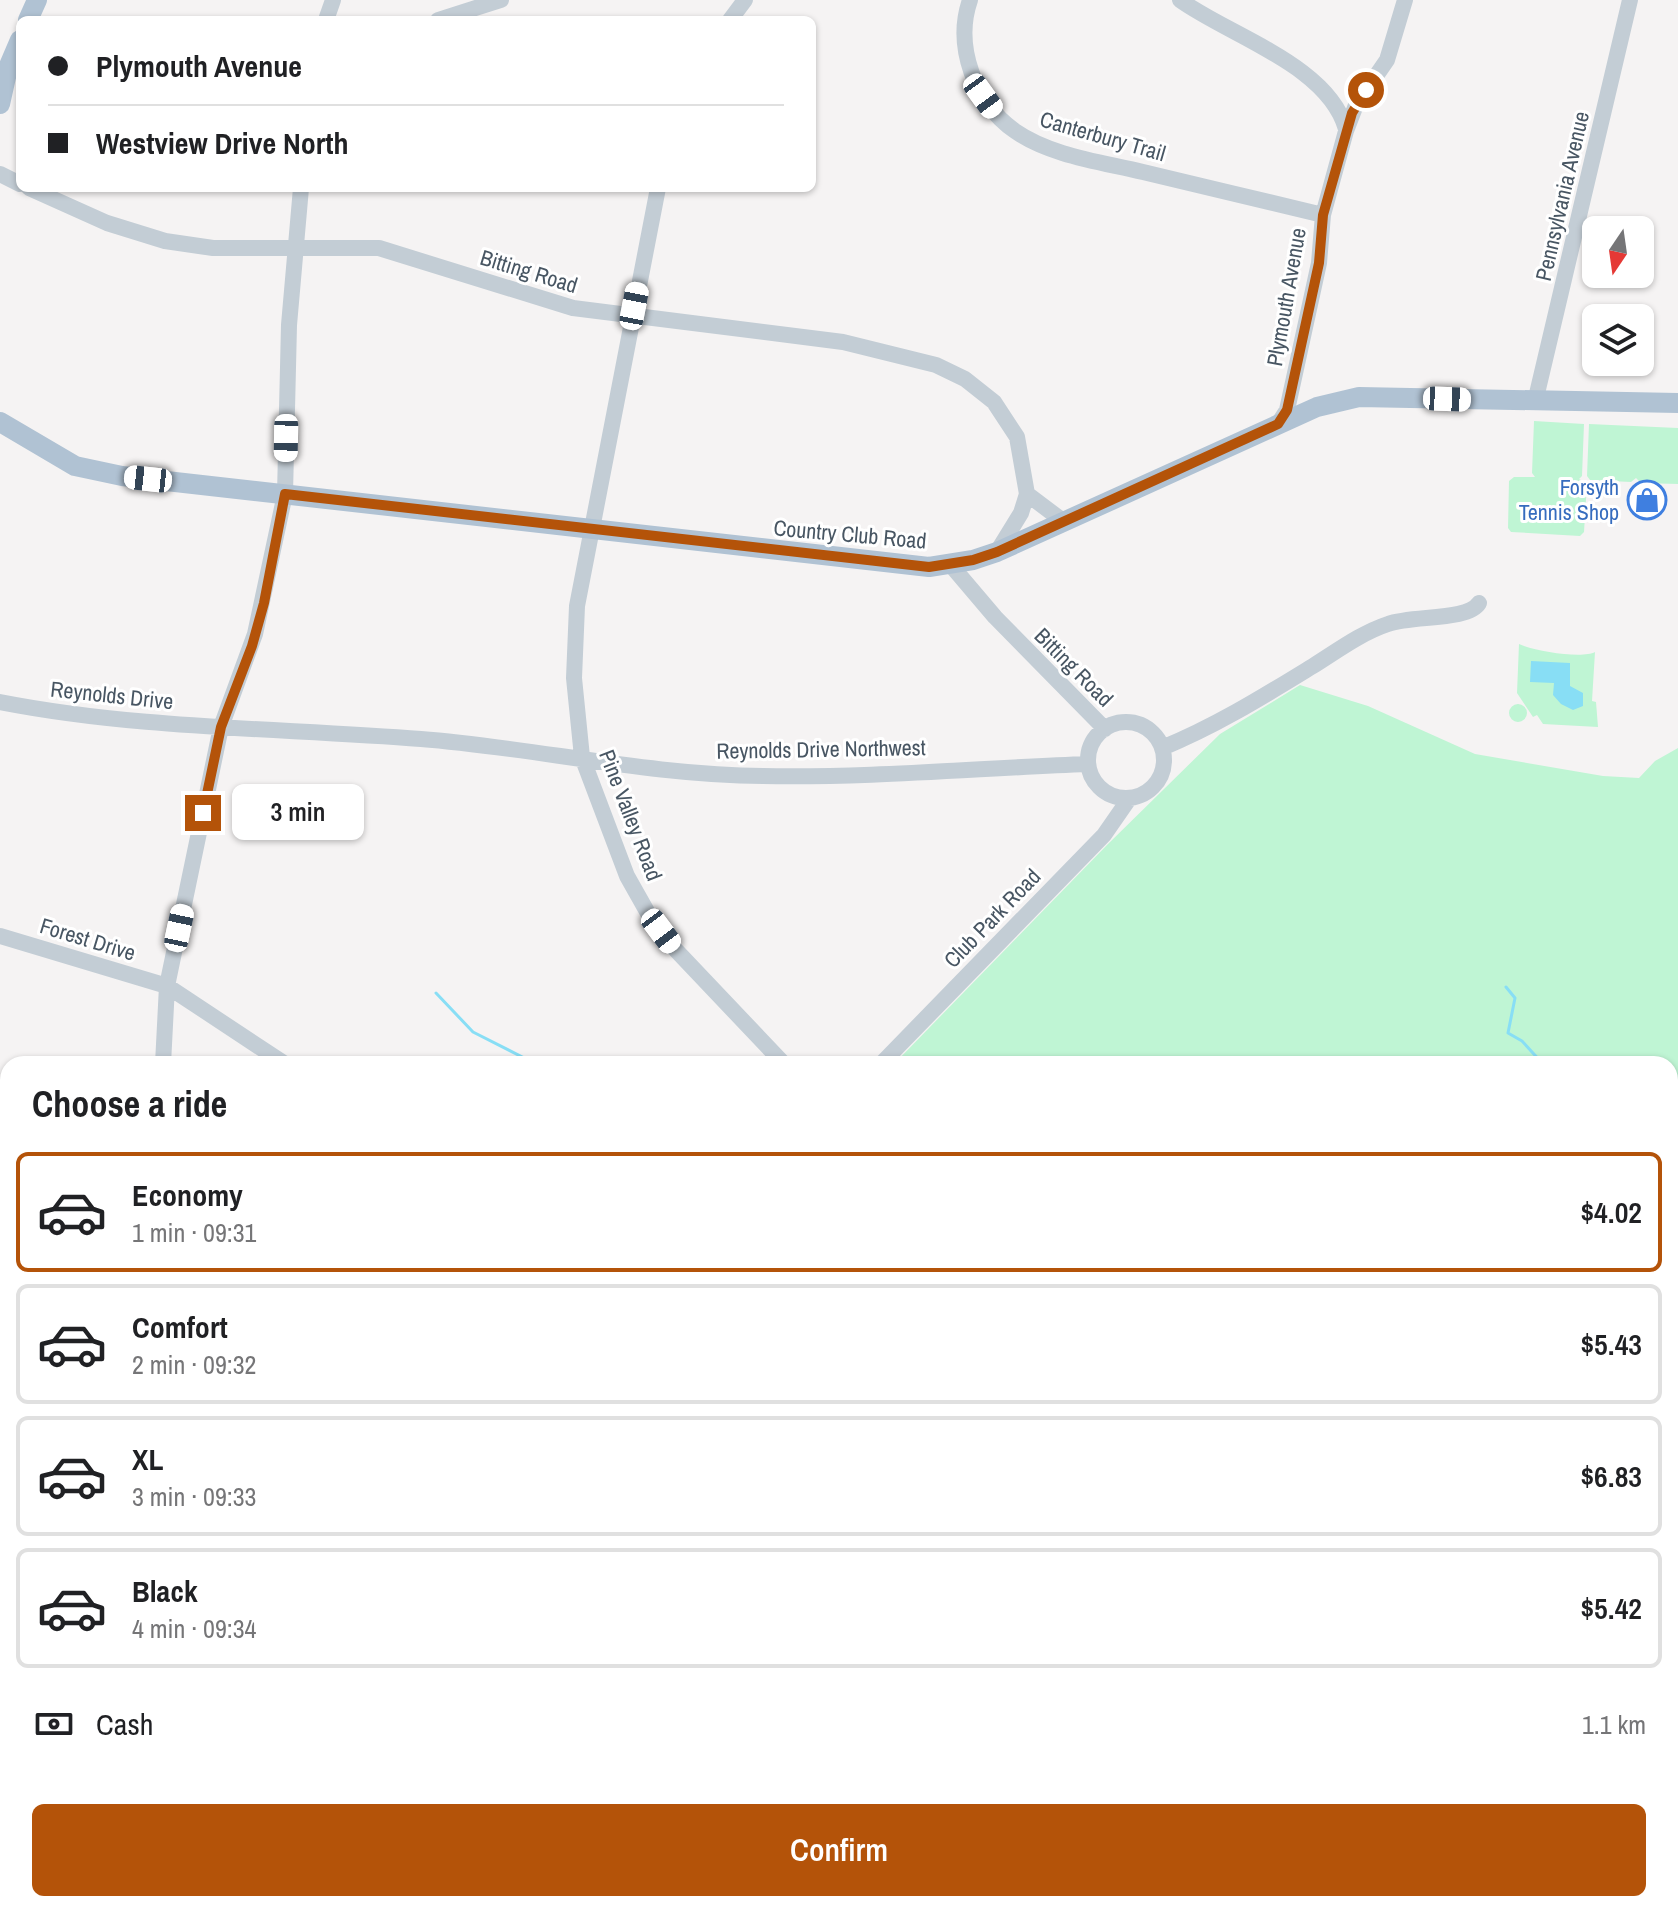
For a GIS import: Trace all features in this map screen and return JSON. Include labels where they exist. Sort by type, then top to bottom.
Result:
[{"type":"main road","points":[[0,104],[8,68],[16,49]]},
{"type":"main road","name":"Country Club Road","points":[[0,422],[57,457],[96,471],[907,566],[950,564],[997,552],[1317,407],[1359,397],[1678,403]]},
{"type":"street","points":[[451,16],[501,0]]},
{"type":"street","name":"Canterbury Trail","points":[[970,0],[964,39],[974,81],[993,110],[1015,131],[1081,157],[1323,215]]},
{"type":"street","points":[[1180,0],[1206,19],[1270,50],[1333,98],[1346,131]]},
{"type":"street","name":"Plymouth Avenue","points":[[1278,424],[1287,410],[1315,285],[1323,215],[1346,131],[1366,90],[1387,60],[1405,0]]},
{"type":"street","name":"Pennsylvania Avenue","points":[[1535,402],[1630,0]]},
{"type":"street","points":[[1333,98],[1366,90]]},
{"type":"street","name":"Bitting Road","points":[[38,192],[107,223],[165,241],[213,248],[379,248],[573,308],[862,345],[936,365],[965,379],[1000,409],[1017,437],[1027,494]]},
{"type":"street","points":[[163,1056],[167,986],[221,727],[255,634],[285,494],[289,325],[301,192]]},
{"type":"street","name":"Pine Valley Road","points":[[657,192],[590,529],[575,641],[577,717],[582,757],[627,876],[649,915],[673,947],[776,1056]]},
{"type":"street","points":[[997,552],[1021,513],[1027,494],[1063,521]]},
{"type":"street","name":"Bitting Road","points":[[950,564],[995,617],[1105,729]]},
{"type":"street","points":[[1162,748],[1225,719],[1378,627],[1406,617],[1469,613],[1482,602]]},
{"type":"street","name":"Reynolds Drive","points":[[0,702],[49,712],[221,727]]},
{"type":"street","points":[[1129,722],[1142,725],[1152,732],[1162,748],[1164,767],[1160,779],[1152,789],[1129,799],[1106,793],[1097,786],[1088,764],[1092,744],[1105,729],[1129,722]]},
{"type":"street","name":"Reynolds Drive Northwest","points":[[221,727],[460,742],[681,771],[763,776],[1088,764]]},
{"type":"street","name":"Club Park Road","points":[[889,1056],[1104,835],[1129,799]]},
{"type":"street","name":"Forest Drive","points":[[0,936],[167,986],[273,1056]]},
{"type":"green space","points":[[1534,421],[1584,424],[1582,476],[1579,479],[1587,483],[1584,532],[1580,536],[1511,532],[1508,528],[1509,481],[1514,477],[1535,477],[1532,473]]},
{"type":"green space","points":[[1589,424],[1678,428],[1678,484],[1641,483],[1636,478],[1631,482],[1590,480],[1587,476]]},
{"type":"green space","points":[[1519,644],[1558,653],[1580,655],[1595,652],[1592,701],[1596,702],[1598,727],[1543,724],[1537,715],[1533,717],[1517,693]]},
{"type":"green space","points":[[1300,685],[1368,706],[1475,754],[1603,776],[1639,778],[1655,761],[1678,748],[1678,1056],[902,1056],[1220,734]]},
{"type":"green space","points":[[1514,704],[1522,704],[1527,713],[1525,720],[1514,722],[1509,717],[1509,709]]},
{"type":"water","points":[[1531,661],[1570,663],[1570,686],[1583,693],[1583,706],[1573,710],[1561,704],[1553,695],[1554,683],[1530,682]]},
{"type":"waterway","points":[[1506,987],[1515,998],[1508,1033],[1522,1041],[1536,1056]]},
{"type":"waterway","points":[[436,993],[473,1032],[520,1056]]},
{"type":"place","name":"Forsyth Tennis Shop","points":[[1647,500]]},
{"type":"route","points":[[203,813],[221,727],[252,646],[264,603],[285,494],[863,562],[929,567],[973,560],[997,552],[1278,424],[1287,410],[1315,285],[1323,215],[1352,113],[1366,90]]}]
